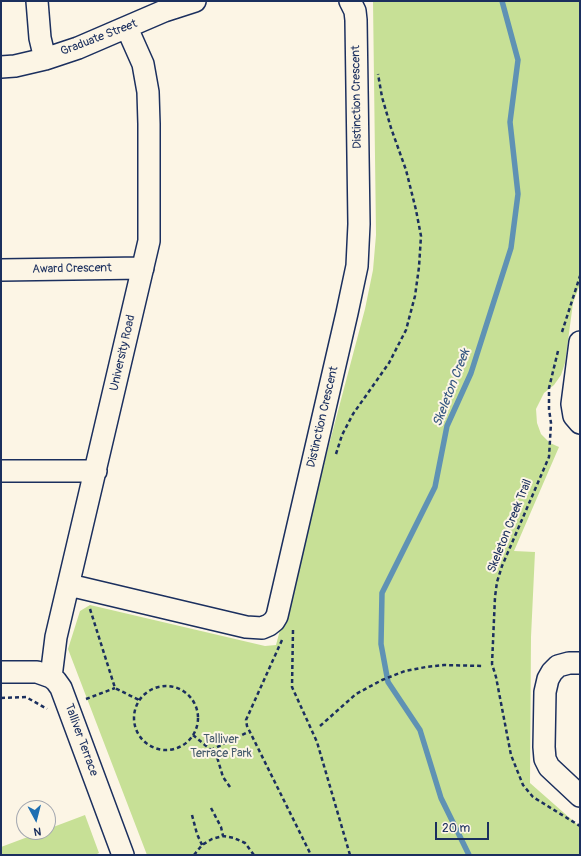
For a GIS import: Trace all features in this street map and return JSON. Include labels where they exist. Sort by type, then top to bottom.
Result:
[{"type":"street","points":[[37,1],[40,38],[45,59]]},
{"type":"street","name":"Graduate Street","points":[[1,67],[15,66],[45,59],[78,48],[170,9],[195,1]]},
{"type":"street","name":"Distinction Crescent","points":[[69,585],[246,627],[262,628],[274,621],[357,266],[359,224],[356,20],[355,11],[350,1]]},
{"type":"street","name":"University Road","points":[[51,677],[56,637],[149,241],[148,92],[143,64],[127,28]]},
{"type":"street","name":"Award Crescent","points":[[1,270],[143,268]]},
{"type":"street","points":[[570,341],[572,404],[574,416],[580,423]]},
{"type":"street","points":[[1,471],[96,471]]},
{"type":"street","points":[[580,663],[568,663],[558,666],[548,679],[545,692],[544,747],[545,759],[549,767],[580,796]]},
{"type":"street","points":[[1,672],[37,672],[51,677]]},
{"type":"street","name":"Talliver Terrace","points":[[51,677],[61,688],[69,705],[123,855]]},
{"type":"path","points":[[336,456],[342,435],[353,414],[389,362],[406,330],[416,296],[421,236],[406,170],[389,122],[377,70]]},
{"type":"path","points":[[570,341],[580,276]]},
{"type":"path","name":"Skeleton Creek Trail","points":[[559,346],[549,388],[551,423],[549,457],[502,566],[497,582],[492,664],[496,677],[511,755],[523,785],[533,797],[580,826]]},
{"type":"path","points":[[92,591],[90,602],[91,611],[115,688],[139,700]]},
{"type":"path","points":[[293,623],[292,687],[317,742],[350,855]]},
{"type":"path","points":[[284,636],[246,720],[311,855]]},
{"type":"path","points":[[320,726],[356,694],[382,680],[405,671],[426,667],[483,666]]},
{"type":"path","points":[[168,686],[179,689],[188,694],[195,703],[198,714],[198,725],[193,735],[186,743],[178,748],[168,750],[158,749],[148,745],[140,738],[136,729],[134,719],[135,709],[139,700],[147,692],[157,687],[168,686]]},
{"type":"path","points":[[1,698],[26,697],[47,709],[50,715]]},
{"type":"path","points":[[211,750],[250,731]]},
{"type":"path","points":[[193,735],[217,757],[223,778],[230,787]]},
{"type":"path","points":[[211,808],[221,827],[223,836]]},
{"type":"path","points":[[192,815],[197,834],[202,845]]},
{"type":"path","points":[[194,855],[202,845],[212,839],[223,836],[234,838],[245,843],[254,855]]},
{"type":"green space","name":"Talliver Terrace Park","points":[[373,1],[580,1],[580,284],[573,303],[565,363],[561,375],[554,385],[544,393],[536,409],[537,423],[541,434],[550,443],[559,447],[514,551],[535,552],[531,637],[530,783],[580,827],[580,855],[147,855],[68,649],[80,611],[90,605],[265,646],[276,645],[365,309],[373,270],[376,235]]},
{"type":"green space","points":[[85,815],[99,853],[95,855],[1,855],[1,847],[20,840],[56,840],[56,826]]},
{"type":"waterway","name":"Skeleton Creek","points":[[469,855],[441,798],[420,730],[388,682],[381,644],[382,593],[435,487],[447,426],[471,373],[511,248],[518,194],[510,122],[518,60],[502,1]]}]
